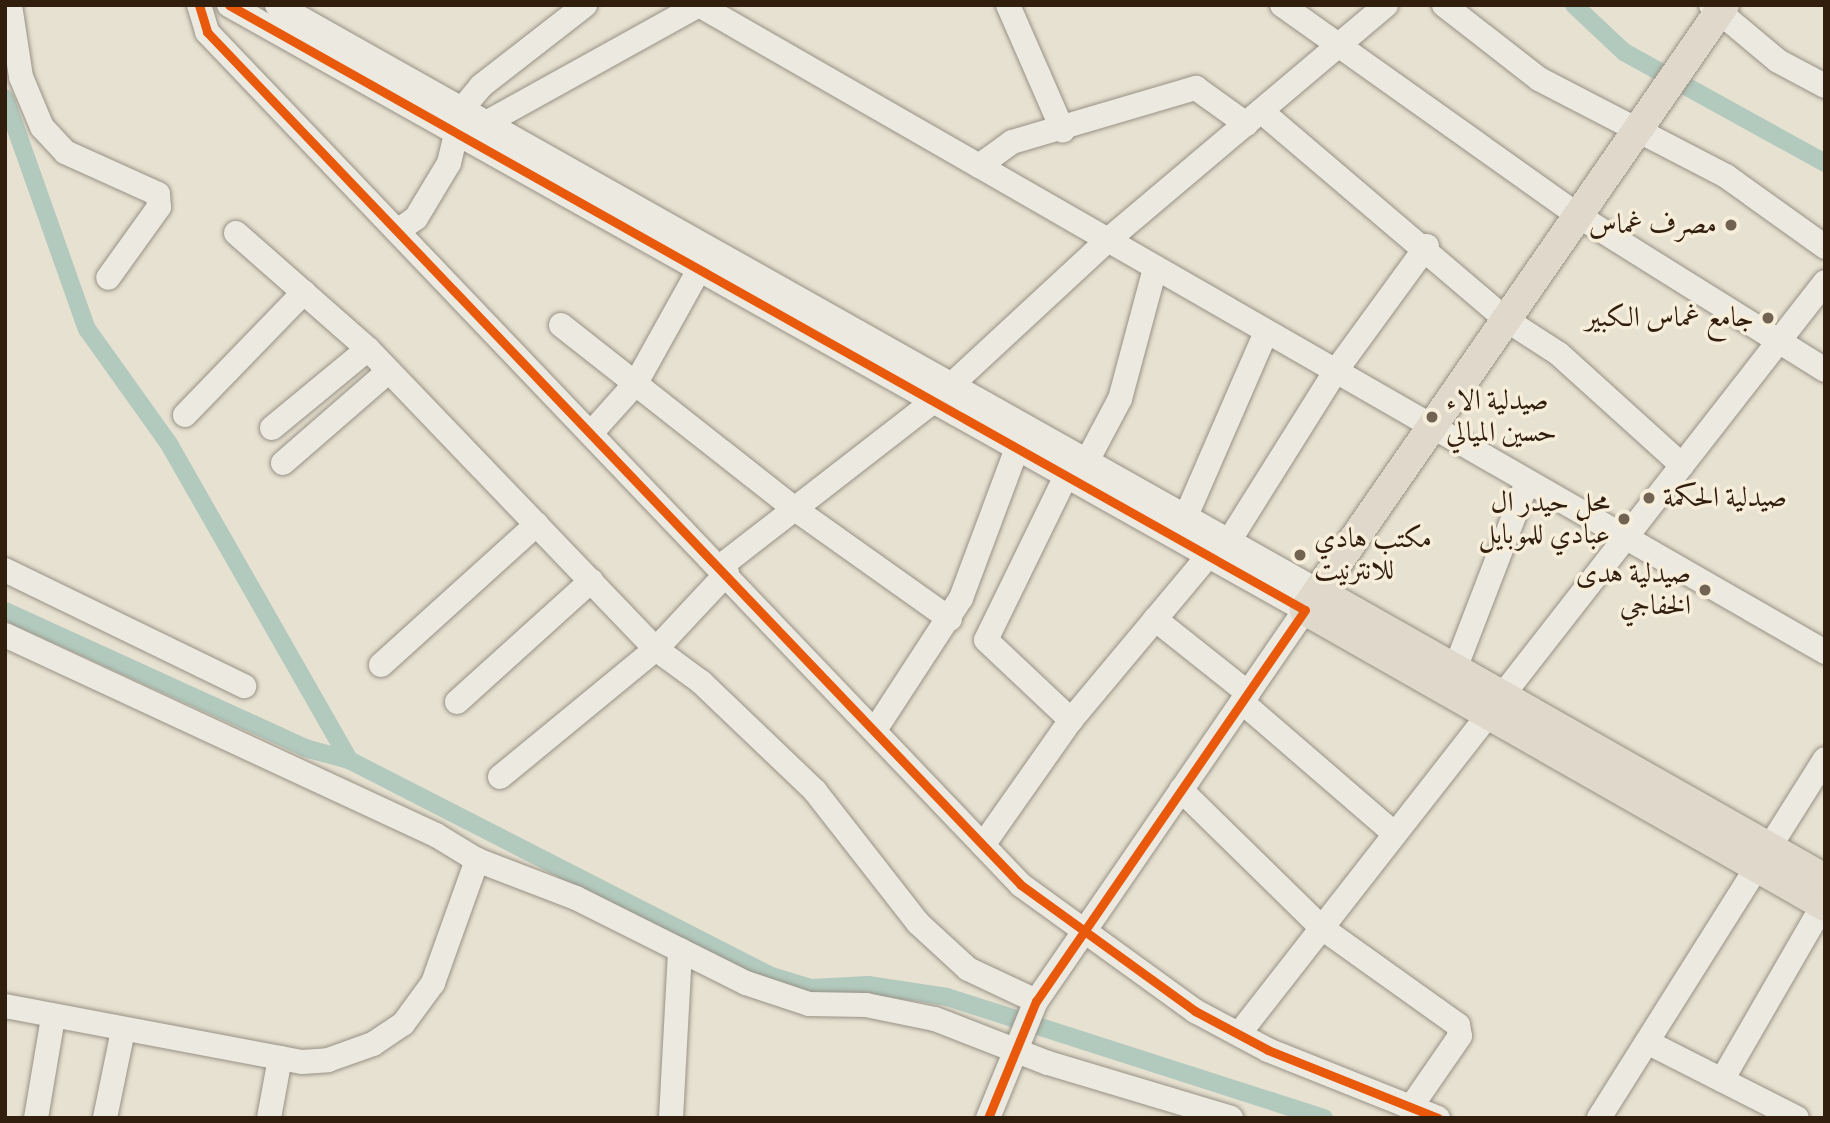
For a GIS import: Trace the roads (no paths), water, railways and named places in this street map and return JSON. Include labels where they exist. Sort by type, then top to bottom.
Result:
[{"type":"main road","points":[[1311,600],[1714,15]]},
{"type":"main road","points":[[1311,600],[1455,669],[1495,706]]},
{"type":"main road","points":[[1311,600],[1764,858],[1824,896]]},
{"type":"street","points":[[10,5],[21,76],[42,127],[65,152],[158,194],[159,207],[108,278]]},
{"type":"street","points":[[199,5],[207,32],[724,570],[983,845],[1082,934],[1239,1034],[1438,1118]]},
{"type":"street","points":[[229,5],[1208,556],[1311,600]]},
{"type":"street","points":[[277,5],[1186,516],[1229,541],[1311,600]]},
{"type":"street","points":[[398,231],[416,218],[459,135],[462,109],[481,86],[585,5]]},
{"type":"street","points":[[486,123],[699,5],[734,13],[979,166],[1825,652]]},
{"type":"street","points":[[1008,5],[1063,131]]},
{"type":"street","points":[[1282,5],[1336,48],[1577,215],[1825,370]]},
{"type":"street","points":[[500,777],[656,649],[724,570],[795,509],[934,401],[1108,240],[1386,5]]},
{"type":"street","points":[[1444,5],[1539,79],[1642,120],[1825,247]]},
{"type":"street","points":[[1714,15],[1778,61],[1825,86]]},
{"type":"street","points":[[979,166],[1012,142],[1063,131],[1196,88],[1254,117],[1427,246],[1505,318],[1559,354],[1682,466]]},
{"type":"street","points":[[236,233],[368,349],[656,649],[701,682],[815,791],[918,923],[968,969],[1036,1001]]},
{"type":"street","points":[[1229,541],[1335,372],[1427,246]]},
{"type":"street","points":[[1087,461],[1120,399],[1155,268]]},
{"type":"street","points":[[592,432],[636,383],[699,270]]},
{"type":"street","points":[[1239,1034],[1825,282]]},
{"type":"street","points":[[185,415],[304,292]]},
{"type":"street","points":[[561,325],[795,509],[950,619]]},
{"type":"street","points":[[1186,516],[1266,332]]},
{"type":"street","points":[[272,428],[368,349]]},
{"type":"street","points":[[283,463],[389,371]]},
{"type":"street","points":[[875,730],[950,619],[1017,448]]},
{"type":"street","points":[[1066,476],[986,644],[1071,720]]},
{"type":"street","points":[[1455,669],[1527,482]]},
{"type":"street","points":[[381,665],[537,524]]},
{"type":"street","points":[[983,845],[1071,720],[1208,556]]},
{"type":"street","points":[[5,570],[244,686]]},
{"type":"street","points":[[457,702],[591,580]]},
{"type":"street","points":[[988,1118],[1014,1041],[1036,1001],[1311,600]]},
{"type":"street","points":[[1155,619],[1395,834]]},
{"type":"street","points":[[5,635],[436,835],[477,860],[576,898],[746,983],[809,1004],[866,1005],[935,1019],[1014,1041],[1231,1118]]},
{"type":"street","points":[[1599,1118],[1825,758]]},
{"type":"street","points":[[1181,790],[1322,928],[1462,1032],[1411,1107]]},
{"type":"street","points":[[5,1006],[279,1058],[328,1060],[373,1044],[403,1024],[433,983],[477,860]]},
{"type":"street","points":[[1722,1080],[1824,896]]},
{"type":"street","points":[[671,1118],[680,950]]},
{"type":"street","points":[[36,1118],[53,1017]]},
{"type":"street","points":[[105,1118],[122,1030]]},
{"type":"street","points":[[1647,1042],[1797,1118]]},
{"type":"street","points":[[268,1118],[279,1058]]},
{"type":"waterway","points":[[1574,5],[1624,52],[1825,163]]},
{"type":"waterway","points":[[5,98],[87,329],[169,444],[349,760]]},
{"type":"waterway","points":[[5,611],[305,748],[349,760],[772,976],[811,988],[868,985],[947,997],[1324,1118]]},
{"type":"place","name":"مصرف غماس","points":[[1731,225]]},
{"type":"place","name":"جامع غماس الكبير","points":[[1768,318]]},
{"type":"place","name":"صيدلية الاء حسين الميالي","points":[[1432,417]]},
{"type":"place","name":"صيدلية الحكمة","points":[[1649,498]]},
{"type":"place","name":"محل حيدر ال عبادي للموبايل","points":[[1624,519]]},
{"type":"place","name":"مكتب هادي للانترنيت","points":[[1300,555]]},
{"type":"place","name":"صيدلية هدى الخفاجي","points":[[1705,590]]}]
